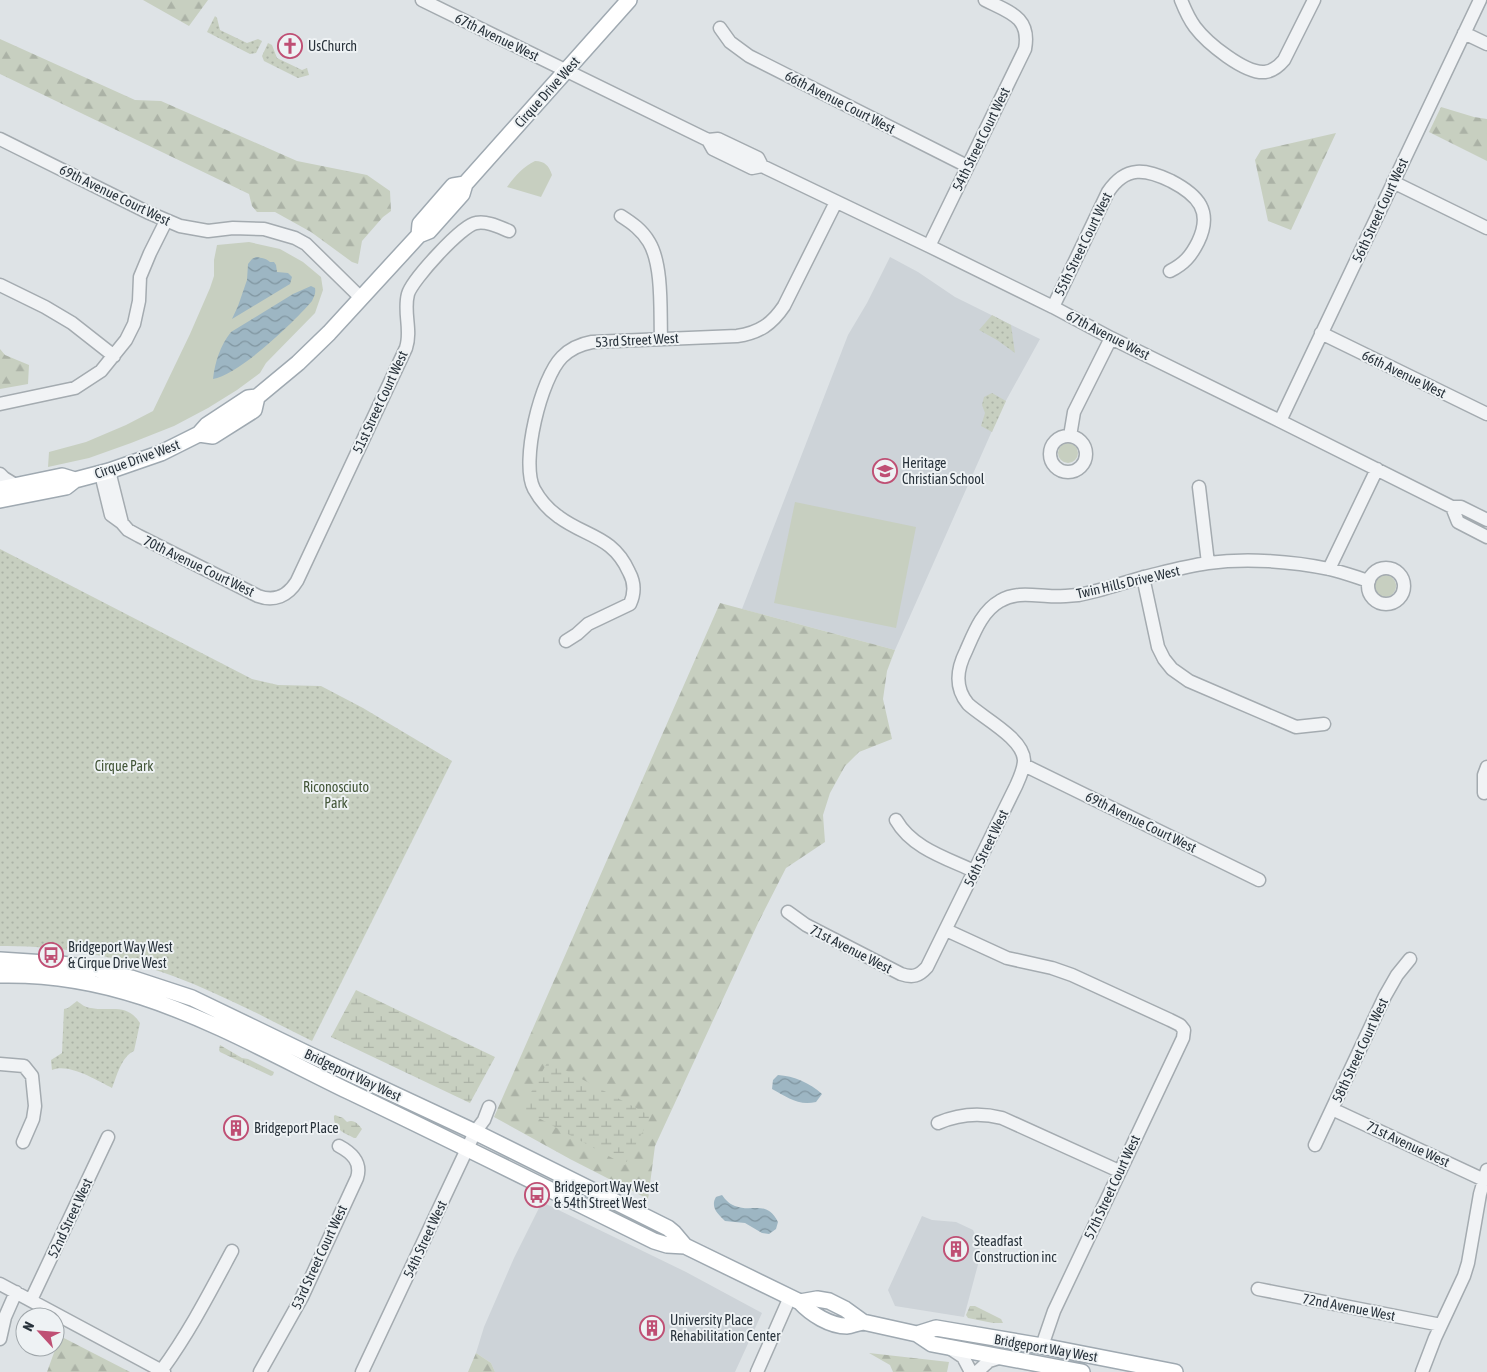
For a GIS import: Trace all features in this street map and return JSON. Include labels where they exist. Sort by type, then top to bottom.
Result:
[{"type":"main road","name":"Cirque Drive West","points":[[0,500],[66,487],[75,480],[105,472],[161,452],[199,434],[207,425],[248,398],[258,397],[277,382],[312,351],[362,298],[419,235],[420,224],[453,186],[465,184],[629,0]]},
{"type":"main road","name":"Cirque Drive West","points":[[0,488],[62,476],[75,480]]},
{"type":"main road","name":"Bridgeport Way West","points":[[0,960],[61,964],[96,969],[184,995],[475,1132],[668,1228],[674,1232],[685,1246]]},
{"type":"main road","name":"Bridgeport Way West","points":[[0,975],[40,977],[76,982],[132,994],[199,1018],[654,1241],[667,1245],[685,1246],[795,1300],[817,1299],[829,1302],[845,1309],[862,1322],[917,1334],[932,1344],[1082,1372]]},
{"type":"main road","name":"Bridgeport Way West","points":[[917,1334],[936,1328],[1175,1372]]},
{"type":"main road","points":[[1003,1357],[1038,1349],[1042,1346],[1053,1357],[1080,1365],[1093,1372]]},
{"type":"street","name":"67th Avenue West","points":[[422,0],[708,140],[718,139],[758,158],[762,166],[1053,307],[1111,338],[1452,507],[1461,508],[1487,520]]},
{"type":"street","name":"54th Street Court West","points":[[929,246],[1025,49],[1027,39],[1024,25],[1014,14],[985,0]]},
{"type":"street","points":[[1181,0],[1195,28],[1207,41],[1221,52],[1254,70],[1263,72],[1279,66],[1284,60],[1314,0]]},
{"type":"street","name":"56th Street Court West","points":[[1280,421],[1480,0]]},
{"type":"street","name":"66th Avenue Court West","points":[[720,28],[730,42],[749,56],[967,166]]},
{"type":"street","points":[[1464,32],[1487,44]]},
{"type":"street","name":"69th Avenue Court West","points":[[0,139],[166,221],[208,231],[233,228],[264,228],[295,238],[311,249],[362,298]]},
{"type":"street","name":"55th Street Court West","points":[[1053,307],[1108,192],[1118,179],[1127,174],[1146,171],[1155,174],[1190,192],[1201,207],[1204,216],[1204,226],[1193,252],[1179,266],[1170,271]]},
{"type":"street","points":[[1393,182],[1487,228]]},
{"type":"street","name":"53rd Street West","points":[[566,640],[577,634],[588,624],[630,604],[634,592],[634,584],[625,562],[618,554],[605,542],[560,518],[541,500],[533,488],[530,479],[528,464],[539,406],[544,387],[561,358],[580,344],[606,340],[746,335],[763,328],[781,311],[791,294],[836,202]]},
{"type":"street","points":[[621,216],[642,233],[652,248],[659,281],[662,338]]},
{"type":"street","points":[[0,404],[76,388],[97,375],[126,340],[134,324],[140,277],[166,221]]},
{"type":"street","name":"51st Street Court West","points":[[281,596],[290,590],[296,581],[404,354],[409,334],[408,296],[415,281],[462,230],[472,224],[478,222],[489,223],[509,232]]},
{"type":"street","points":[[0,285],[45,307],[72,323],[114,356]]},
{"type":"street","name":"66th Avenue West","points":[[1321,333],[1487,414]]},
{"type":"street","points":[[1070,436],[1074,412],[1111,338]]},
{"type":"street","points":[[1329,569],[1377,469]]},
{"type":"street","name":"70th Avenue Court West","points":[[105,472],[110,514],[135,535],[258,596],[268,599],[281,596]]},
{"type":"street","points":[[0,474],[17,486]]},
{"type":"street","points":[[1199,487],[1208,564]]},
{"type":"street","name":"67th Avenue West","points":[[1452,507],[1458,522],[1487,537]]},
{"type":"street","name":"Twin Hills Drive West","points":[[1024,765],[1023,752],[1017,744],[971,707],[964,700],[960,690],[959,667],[983,618],[995,604],[1011,596],[1025,594],[1078,595],[1208,564],[1242,561],[1329,569],[1369,581]]},
{"type":"street","points":[[1143,578],[1158,647],[1172,669],[1189,681],[1296,728],[1324,724]]},
{"type":"street","name":"69th Avenue Court West","points":[[1024,765],[1259,880]]},
{"type":"street","name":"56th Street West","points":[[918,975],[931,961],[1016,786],[1024,765]]},
{"type":"street","points":[[1484,793],[1484,775],[1487,767]]},
{"type":"street","points":[[896,820],[904,833],[913,841],[974,871]]},
{"type":"street","name":"71st Avenue West","points":[[788,912],[806,925],[898,972],[910,976],[918,975]]},
{"type":"street","name":"57th Street Court West","points":[[946,930],[1007,958],[1058,970],[1118,995],[1183,1028],[1183,1038],[1054,1311],[1042,1346]]},
{"type":"street","name":"58th Street Court West","points":[[1315,1145],[1385,996],[1397,975],[1410,959]]},
{"type":"street","points":[[0,1064],[24,1066],[32,1076],[35,1106],[33,1119],[23,1142]]},
{"type":"street","name":"54th Street West","points":[[362,1372],[475,1132],[484,1120],[489,1107]]},
{"type":"street","name":"71st Avenue West","points":[[1332,1109],[1485,1175]]},
{"type":"street","points":[[938,1123],[961,1115],[991,1115],[1002,1118],[1119,1171]]},
{"type":"street","name":"52nd Street West","points":[[31,1300],[108,1137]]},
{"type":"street","name":"53rd Street Court West","points":[[260,1372],[302,1297],[356,1178],[359,1168],[356,1159],[352,1154],[339,1146]]},
{"type":"street","points":[[1422,1372],[1428,1354],[1468,1264],[1485,1175]]},
{"type":"street","points":[[0,1284],[163,1371],[201,1310],[232,1251]]},
{"type":"street","name":"72nd Avenue West","points":[[1258,1289],[1441,1325]]},
{"type":"street","points":[[0,1339],[16,1292]]},
{"type":"street","points":[[762,1370],[795,1300]]},
{"type":"street","points":[[946,1346],[963,1357],[970,1372]]},
{"type":"street","points":[[977,1372],[988,1361],[1003,1357]]},
{"type":"shaded area","name":"Heritage Christian School","points":[[890,257],[918,272],[955,297],[1040,339],[1003,406],[895,650],[742,609],[848,335],[867,303]]},
{"type":"shaded area","points":[[542,1202],[686,1272],[762,1313],[735,1372],[495,1372],[491,1363],[476,1353],[484,1327],[514,1258]]},
{"type":"shaded area","points":[[922,1216],[932,1220],[956,1222],[973,1230],[979,1243],[980,1257],[964,1317],[895,1306],[888,1290]]},
{"type":"green space","points":[[143,0],[208,0],[189,26]]},
{"type":"green space","points":[[215,16],[220,30],[247,43],[258,39],[262,41],[256,53],[250,54],[207,32]]},
{"type":"green space","points":[[0,39],[135,100],[161,101],[297,161],[367,175],[390,191],[391,211],[383,217],[362,241],[358,264],[352,262],[311,232],[275,212],[257,212],[252,206],[249,194],[0,74]]},
{"type":"green space","points":[[268,43],[272,45],[277,58],[302,70],[307,68],[309,75],[298,78],[264,61],[262,56]]},
{"type":"green space","points":[[1441,107],[1487,119],[1487,161],[1429,132]]},
{"type":"green space","points":[[1336,133],[1291,230],[1268,221],[1255,160],[1261,150]]},
{"type":"green space","points":[[535,161],[546,165],[552,175],[541,197],[507,187],[520,172]]},
{"type":"green space","points":[[249,242],[280,249],[303,262],[321,277],[323,290],[315,313],[266,363],[260,373],[208,408],[174,426],[131,443],[89,458],[48,467],[49,452],[86,442],[153,411],[210,288],[214,276],[214,260],[217,245]]},
{"type":"green space","points":[[992,315],[1011,325],[1015,353],[979,330]]},
{"type":"green space","points":[[0,349],[5,355],[29,365],[28,384],[0,389]]},
{"type":"green space","points":[[992,393],[1006,401],[992,432],[981,426],[985,413],[982,405],[984,397]]},
{"type":"green space","points":[[1068,443],[1075,446],[1078,453],[1075,460],[1068,463],[1061,460],[1058,453],[1061,446]]},
{"type":"green space","points":[[795,502],[916,527],[896,628],[774,603]]},
{"type":"green space","name":"Cirque Park","points":[[0,549],[252,679],[278,685],[321,686],[363,708],[452,761],[312,1041],[208,991],[152,969],[88,953],[44,947],[0,946]]},
{"type":"green space","points":[[1381,575],[1389,575],[1396,582],[1396,590],[1389,597],[1381,597],[1374,590],[1374,582]]},
{"type":"green space","points":[[720,603],[895,650],[887,671],[883,699],[892,739],[859,752],[845,766],[830,793],[823,815],[825,842],[786,868],[759,921],[655,1146],[648,1199],[494,1117]]},
{"type":"green space","points":[[356,990],[495,1057],[470,1103],[331,1037]]},
{"type":"green space","points":[[77,1001],[89,1008],[124,1010],[135,1016],[140,1023],[134,1051],[123,1062],[112,1088],[74,1071],[59,1068],[52,1070],[51,1060],[62,1053],[64,1009]]},
{"type":"green space","points":[[220,1045],[242,1058],[274,1072],[273,1075],[271,1076],[220,1052]]},
{"type":"green space","points":[[548,1061],[651,1116],[625,1165],[522,1109]]},
{"type":"green space","points":[[335,1115],[347,1122],[354,1122],[359,1125],[362,1129],[356,1138],[337,1127],[334,1120]]},
{"type":"green space","points":[[579,1197],[600,1202],[665,1233],[666,1237],[664,1238]]},
{"type":"green space","points":[[970,1306],[975,1306],[1001,1319],[1003,1323],[968,1318],[966,1315]]},
{"type":"green space","points":[[65,1339],[130,1372],[47,1372],[52,1357],[65,1357]]},
{"type":"green space","points":[[476,1353],[491,1363],[495,1372],[468,1372]]},
{"type":"green space","points":[[869,1353],[949,1362],[947,1372],[893,1372],[890,1365]]},
{"type":"water","points":[[256,257],[274,262],[277,272],[288,273],[292,277],[290,284],[232,319],[247,280],[248,264]]},
{"type":"water","points":[[311,286],[315,288],[315,295],[312,301],[280,334],[237,368],[213,379],[219,354],[231,332],[293,294]]},
{"type":"water","points":[[778,1075],[802,1081],[822,1094],[816,1102],[804,1103],[793,1100],[772,1089],[773,1080]]},
{"type":"water","points":[[722,1195],[729,1203],[735,1206],[759,1208],[769,1211],[778,1222],[776,1229],[769,1234],[762,1233],[745,1223],[725,1221],[714,1207],[716,1197]]},
{"type":"place","name":"UsChurch","points":[[290,46]]},
{"type":"place","name":"Heritage Christian School","points":[[885,471]]},
{"type":"place","name":"Bridgeport Way West & Cirque Drive West","points":[[51,955]]},
{"type":"place","name":"Bridgeport Place","points":[[236,1128]]},
{"type":"place","name":"Bridgeport Way West & 54th Street West","points":[[537,1195]]},
{"type":"place","name":"Steadfast Construction inc","points":[[956,1249]]},
{"type":"place","name":"University Place Rehabilitation Center","points":[[652,1328]]},
{"type":"park label","name":"Riconosciuto Park","points":[[336,796]]}]
